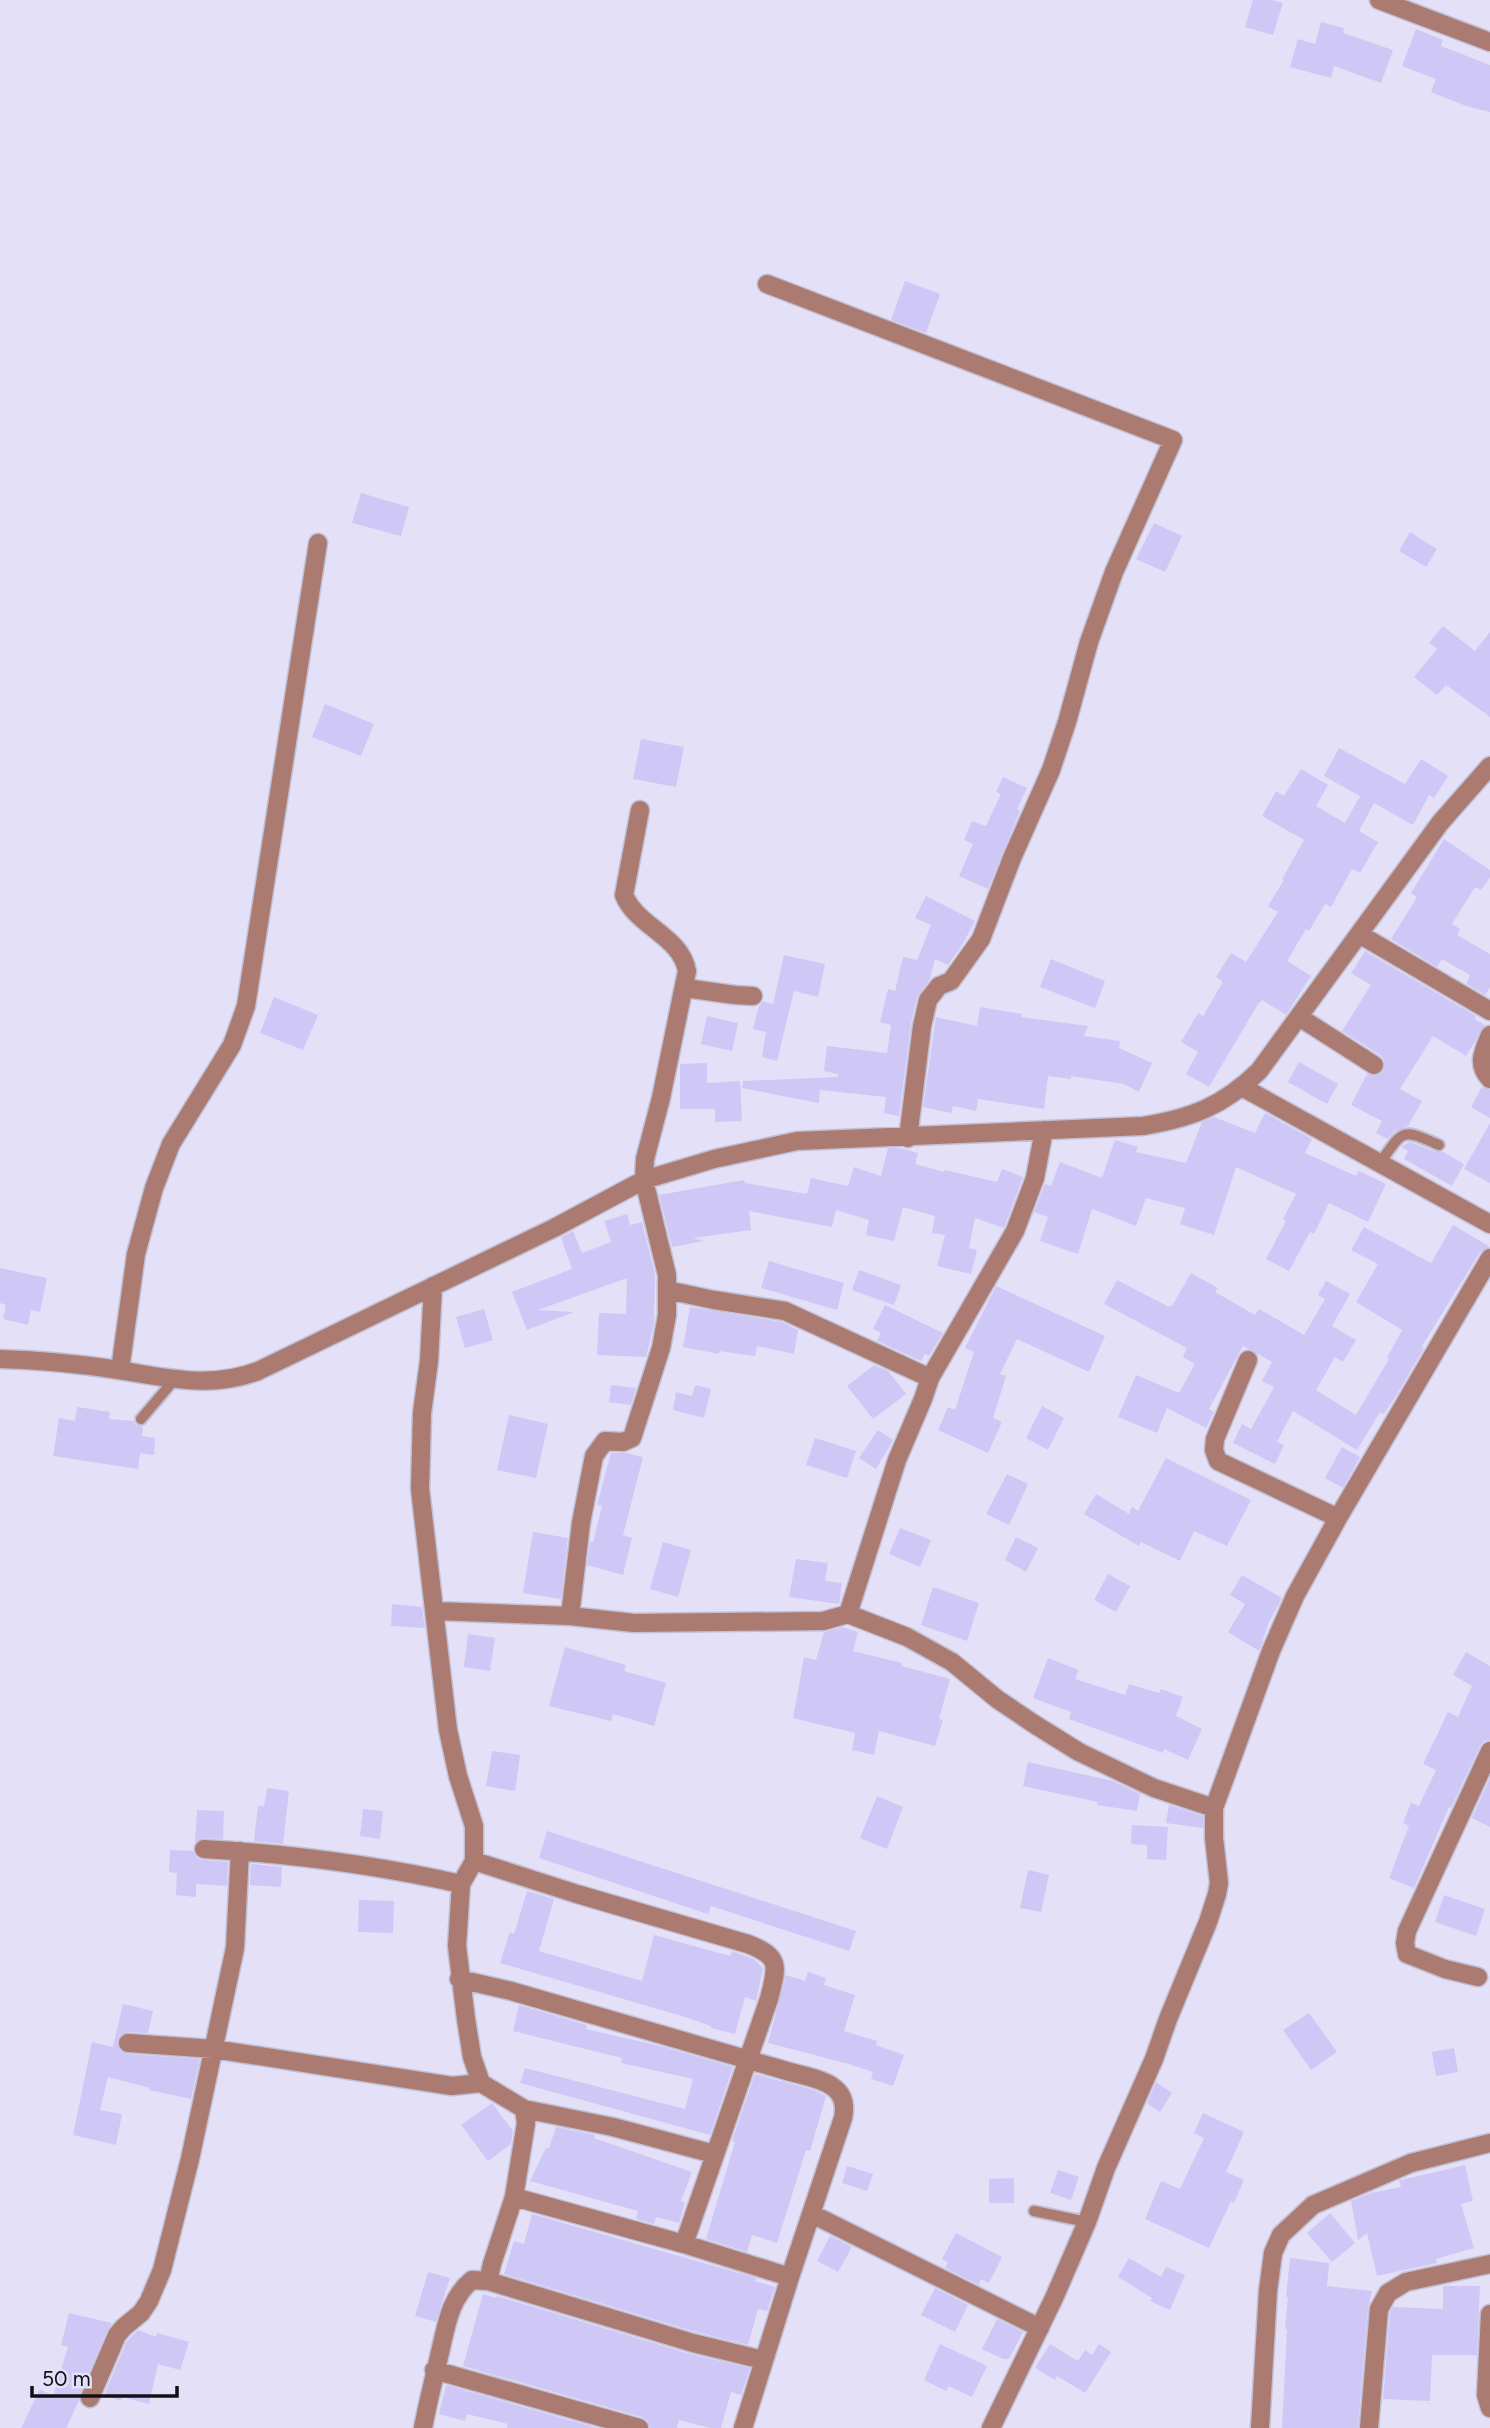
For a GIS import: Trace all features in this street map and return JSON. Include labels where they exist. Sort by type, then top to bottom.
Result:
[{"type":"street","points":[[1379,0],[1490,42]]},
{"type":"street","points":[[767,284],[1173,440],[1114,572],[1089,642],[1051,770],[981,939],[951,981],[939,986],[928,1000],[922,1026],[908,1138]]},
{"type":"street","points":[[120,1370],[136,1254],[154,1188],[171,1144],[232,1045],[246,1006],[318,543]]},
{"type":"street","points":[[0,1359],[120,1370],[174,1380],[207,1382],[239,1378],[554,1228],[644,1180],[714,1159],[797,1141],[1143,1126],[1195,1115],[1217,1105],[1259,1071],[1440,823],[1490,766]]},
{"type":"street","points":[[570,1616],[581,1523],[594,1456],[605,1441],[628,1440],[635,1432],[661,1348],[667,1315],[667,1275],[644,1180],[647,1146],[661,1098],[687,971],[685,959],[675,945],[629,908],[624,895],[640,810]]},
{"type":"street","points":[[1359,934],[1490,1011]]},
{"type":"street","points":[[685,988],[753,996]]},
{"type":"street","points":[[1298,1017],[1374,1065]]},
{"type":"street","points":[[1490,1035],[1481,1061],[1482,1070],[1490,1079]]},
{"type":"street","points":[[1242,1087],[1490,1224]]},
{"type":"street","points":[[848,1615],[897,1460],[930,1378],[1015,1231],[1035,1178],[1044,1130]]},
{"type":"street","points":[[991,2428],[1040,2328],[1087,2222],[1106,2168],[1154,2059],[1217,1894],[1214,1808],[1271,1651],[1295,1597],[1338,1518],[1490,1258]]},
{"type":"street","points":[[433,1286],[429,1361],[422,1413],[420,1489],[448,1730],[458,1776],[474,1826],[474,1861],[461,1884],[457,1947],[459,1979],[472,2057],[481,2083]]},
{"type":"street","points":[[667,1290],[785,1311],[930,1378]]},
{"type":"street","points":[[1248,1360],[1215,1439],[1214,1450],[1218,1461],[1338,1518]]},
{"type":"street","points":[[435,1611],[570,1616],[634,1623],[823,1621],[848,1615],[907,1637],[952,1661],[997,1699],[1079,1752],[1154,1788],[1214,1808]]},
{"type":"street","points":[[1478,1977],[1417,1960],[1407,1954],[1405,1943],[1407,1931],[1490,1751]]},
{"type":"street","points":[[204,1849],[295,1855],[406,1871],[461,1884]]},
{"type":"street","points":[[90,2398],[117,2335],[141,2313],[162,2270],[235,1948],[240,1851]]},
{"type":"street","points":[[474,1861],[767,1951],[774,1961],[776,1972],[769,1999],[684,2244]]},
{"type":"street","points":[[459,1979],[511,1991],[831,2085],[839,2090],[846,2105],[844,2118],[762,2360],[743,2428]]},
{"type":"street","points":[[128,2043],[214,2049],[452,2086],[481,2083],[524,2109],[613,2127],[714,2154]]},
{"type":"street","points":[[488,2281],[514,2197],[526,2123],[524,2109]]},
{"type":"street","points":[[1260,2428],[1268,2291],[1273,2253],[1281,2235],[1313,2205],[1411,2163],[1490,2143]]},
{"type":"street","points":[[514,2197],[684,2244],[790,2277]]},
{"type":"street","points":[[812,2214],[1040,2328]]},
{"type":"street","points":[[1369,2428],[1379,2309],[1388,2293],[1406,2282],[1490,2264]]},
{"type":"street","points":[[423,2428],[448,2317],[461,2290],[472,2280],[488,2281],[693,2343],[762,2360]]},
{"type":"street","points":[[1490,2314],[1486,2395],[1490,2408]]},
{"type":"street","points":[[434,2371],[639,2428]]},
{"type":"lane","points":[[1380,1163],[1397,1138],[1404,1134],[1412,1133],[1439,1145]]},
{"type":"lane","points":[[141,1419],[174,1380]]},
{"type":"lane","points":[[1034,2211],[1087,2222]]},
{"type":"building","points":[[1253,0],[1283,3],[1273,35],[1245,27]]},
{"type":"building","points":[[1321,22],[1344,28],[1343,33],[1393,50],[1381,83],[1334,66],[1331,78],[1290,67],[1298,39],[1315,44]]},
{"type":"building","points":[[1416,29],[1443,40],[1441,46],[1490,65],[1490,112],[1431,92],[1436,79],[1402,66]]},
{"type":"building","points":[[905,281],[940,294],[926,333],[891,320]]},
{"type":"building","points":[[361,493],[409,507],[401,536],[352,523]]},
{"type":"building","points":[[1154,523],[1182,536],[1165,572],[1136,559]]},
{"type":"building","points":[[1410,532],[1437,549],[1426,567],[1399,551]]},
{"type":"building","points":[[1443,626],[1475,651],[1490,632],[1490,717],[1446,685],[1437,695],[1414,677],[1437,649],[1429,643]]},
{"type":"building","points":[[325,704],[374,724],[361,756],[312,737]]},
{"type":"building","points":[[641,739],[684,747],[676,787],[633,779]]},
{"type":"building","points":[[1339,748],[1405,784],[1421,759],[1448,776],[1434,798],[1429,795],[1413,825],[1374,803],[1359,831],[1378,842],[1360,873],[1352,869],[1331,907],[1325,904],[1287,961],[1311,976],[1286,1015],[1262,1000],[1258,1004],[1209,1087],[1186,1074],[1198,1052],[1181,1042],[1198,1013],[1203,1016],[1223,982],[1216,977],[1231,953],[1246,962],[1278,912],[1268,906],[1304,840],[1262,816],[1276,791],[1284,796],[1301,769],[1328,785],[1316,806],[1345,823],[1360,796],[1324,776]]},
{"type":"building","points":[[1003,777],[1027,788],[988,889],[959,876],[973,844],[964,840],[972,821],[986,826],[1001,794],[996,792]]},
{"type":"building","points":[[1444,839],[1490,870],[1490,877],[1481,890],[1475,887],[1452,924],[1460,929],[1457,935],[1490,954],[1490,987],[1485,995],[1466,984],[1470,975],[1442,959],[1437,967],[1391,939],[1417,897],[1411,893]]},
{"type":"building","points":[[926,896],[975,921],[948,965],[935,959],[930,979],[917,997],[899,1116],[884,1113],[886,1097],[820,1090],[819,1103],[742,1088],[743,1081],[838,1077],[838,1074],[824,1071],[827,1046],[887,1053],[891,1025],[880,1022],[888,989],[895,991],[903,957],[917,960],[931,925],[915,918]]},
{"type":"building","points":[[1365,951],[1476,1016],[1474,1019],[1485,1025],[1466,1056],[1433,1036],[1400,1089],[1422,1101],[1408,1126],[1395,1131],[1387,1139],[1376,1133],[1382,1121],[1351,1105],[1367,1074],[1374,1076],[1383,1072],[1384,1060],[1342,1031],[1371,985],[1351,973]]},
{"type":"building","points":[[784,955],[825,964],[818,997],[794,991],[777,1061],[762,1057],[766,1032],[753,1029],[763,1001],[773,1004]]},
{"type":"building","points":[[1051,959],[1105,981],[1095,1008],[1040,987]]},
{"type":"building","points":[[274,997],[318,1015],[303,1050],[260,1033]]},
{"type":"building","points":[[980,1007],[1022,1014],[1021,1017],[1088,1026],[1084,1036],[1120,1041],[1119,1048],[1152,1063],[1139,1092],[1124,1084],[1071,1076],[1071,1079],[1048,1076],[1044,1109],[978,1099],[976,1111],[953,1106],[951,1113],[923,1107],[936,1017],[977,1026]]},
{"type":"building","points":[[707,1016],[738,1023],[732,1051],[701,1044]]},
{"type":"building","points":[[1299,1062],[1338,1084],[1327,1104],[1288,1082]]},
{"type":"building","points":[[707,1063],[707,1083],[740,1081],[742,1121],[715,1122],[715,1109],[680,1109],[680,1064]]},
{"type":"building","points":[[1482,1087],[1490,1090],[1490,1118],[1471,1107]]},
{"type":"building","points":[[1265,1113],[1312,1139],[1305,1153],[1356,1176],[1359,1171],[1386,1184],[1368,1222],[1329,1203],[1314,1234],[1310,1232],[1289,1271],[1266,1259],[1286,1221],[1283,1219],[1296,1194],[1236,1167],[1214,1235],[1180,1224],[1185,1208],[1146,1198],[1136,1226],[1092,1209],[1078,1254],[1040,1241],[1048,1217],[1034,1212],[1045,1184],[1051,1186],[1060,1162],[1102,1178],[1115,1140],[1138,1147],[1136,1152],[1186,1163],[1202,1122],[1214,1117],[1255,1133]]},
{"type":"building","points":[[1490,1123],[1490,1183],[1464,1169]]},
{"type":"building","points":[[1410,1142],[1443,1152],[1464,1164],[1452,1186],[1404,1159],[1408,1151],[1401,1147]]},
{"type":"building","points":[[888,1148],[918,1153],[915,1164],[944,1172],[945,1170],[997,1182],[1002,1169],[1023,1177],[1004,1228],[975,1218],[969,1248],[977,1250],[971,1274],[937,1266],[945,1235],[932,1233],[935,1216],[903,1207],[894,1241],[866,1235],[869,1220],[836,1210],[832,1227],[749,1211],[751,1230],[693,1238],[704,1241],[672,1247],[659,1195],[744,1180],[745,1183],[807,1194],[811,1178],[848,1186],[854,1167],[881,1176]]},
{"type":"building","points":[[627,1214],[630,1225],[642,1222],[655,1274],[654,1324],[646,1357],[597,1355],[599,1313],[626,1314],[627,1278],[538,1310],[574,1312],[527,1330],[512,1292],[572,1269],[561,1237],[573,1231],[582,1253],[611,1242],[604,1221]]},
{"type":"building","points":[[1453,1225],[1490,1247],[1480,1252],[1422,1346],[1424,1348],[1396,1396],[1384,1414],[1380,1412],[1357,1450],[1293,1411],[1277,1442],[1284,1445],[1275,1464],[1233,1443],[1242,1424],[1251,1429],[1274,1387],[1262,1381],[1272,1362],[1243,1346],[1209,1409],[1214,1412],[1206,1428],[1167,1408],[1157,1433],[1118,1417],[1136,1375],[1179,1393],[1195,1364],[1183,1357],[1187,1348],[1104,1304],[1117,1280],[1169,1307],[1191,1273],[1218,1288],[1215,1292],[1255,1315],[1259,1309],[1304,1335],[1325,1299],[1318,1295],[1326,1281],[1350,1294],[1332,1326],[1356,1340],[1343,1362],[1335,1357],[1316,1390],[1356,1415],[1389,1359],[1387,1358],[1402,1330],[1356,1302],[1378,1264],[1351,1250],[1364,1227],[1431,1263]]},
{"type":"building","points":[[769,1261],[844,1283],[837,1310],[761,1288]]},
{"type":"building","points":[[0,1268],[47,1278],[40,1312],[31,1310],[28,1325],[3,1319],[6,1305],[0,1303]]},
{"type":"building","points":[[859,1270],[901,1285],[894,1305],[852,1290]]},
{"type":"building","points":[[996,1286],[1105,1336],[1089,1372],[1017,1339],[1000,1374],[1006,1376],[993,1418],[1002,1422],[988,1453],[938,1430],[948,1407],[955,1410],[974,1352],[965,1348]]},
{"type":"building","points":[[885,1305],[943,1333],[929,1356],[925,1354],[921,1361],[877,1341],[881,1333],[873,1329]]},
{"type":"building","points":[[690,1307],[782,1322],[798,1330],[794,1354],[757,1346],[755,1356],[719,1351],[719,1354],[683,1347]]},
{"type":"building","points":[[484,1309],[493,1340],[465,1348],[456,1317]]},
{"type":"building","points":[[874,1365],[888,1371],[906,1394],[873,1419],[847,1386]]},
{"type":"building","points":[[611,1385],[636,1388],[631,1405],[609,1402]]},
{"type":"building","points":[[695,1385],[711,1389],[704,1418],[673,1410],[676,1392],[692,1396]]},
{"type":"building","points":[[1042,1406],[1064,1418],[1048,1450],[1026,1438]]},
{"type":"building","points":[[77,1407],[110,1412],[109,1419],[133,1421],[143,1427],[142,1436],[155,1438],[154,1455],[140,1453],[138,1469],[53,1456],[59,1418],[75,1421]]},
{"type":"building","points":[[509,1415],[548,1424],[536,1478],[497,1470]]},
{"type":"building","points":[[878,1430],[893,1440],[876,1469],[859,1458]]},
{"type":"building","points":[[815,1438],[856,1451],[847,1478],[806,1465]]},
{"type":"building","points":[[1342,1447],[1360,1457],[1343,1488],[1325,1478]]},
{"type":"building","points":[[611,1453],[643,1457],[623,1535],[632,1538],[623,1575],[587,1565],[590,1542],[593,1542],[602,1506],[597,1505]]},
{"type":"building","points":[[1166,1458],[1251,1500],[1227,1546],[1194,1531],[1180,1561],[1141,1542],[1139,1546],[1084,1514],[1096,1494],[1129,1514],[1132,1507],[1138,1511]]},
{"type":"building","points":[[1007,1474],[1028,1484],[1009,1525],[986,1514]]},
{"type":"building","points":[[900,1528],[931,1540],[920,1567],[889,1554]]},
{"type":"building","points":[[533,1532],[568,1538],[561,1599],[523,1593]]},
{"type":"building","points":[[1016,1537],[1038,1548],[1026,1572],[1005,1560]]},
{"type":"building","points":[[663,1542],[691,1550],[678,1597],[650,1589]]},
{"type":"building","points":[[796,1559],[828,1563],[825,1581],[842,1583],[839,1604],[789,1597]]},
{"type":"building","points":[[1108,1574],[1130,1586],[1116,1612],[1094,1600]]},
{"type":"building","points":[[1242,1575],[1282,1598],[1269,1622],[1259,1651],[1228,1632],[1245,1604],[1230,1595]]},
{"type":"building","points":[[933,1587],[979,1603],[967,1641],[921,1625]]},
{"type":"building","points":[[392,1604],[422,1607],[425,1628],[391,1626]]},
{"type":"building","points":[[842,1627],[858,1632],[853,1651],[950,1679],[939,1719],[943,1720],[935,1746],[879,1731],[874,1755],[852,1750],[855,1733],[793,1718],[804,1657],[816,1660],[824,1632]]},
{"type":"building","points":[[468,1634],[495,1638],[490,1671],[464,1667]]},
{"type":"building","points":[[565,1647],[626,1665],[624,1671],[666,1683],[654,1726],[613,1714],[611,1721],[549,1706]]},
{"type":"building","points":[[1466,1652],[1490,1666],[1490,1740],[1484,1741],[1480,1746],[1451,1808],[1449,1807],[1414,1888],[1389,1878],[1409,1826],[1403,1823],[1411,1803],[1419,1806],[1436,1770],[1423,1764],[1448,1712],[1458,1717],[1472,1686],[1453,1675]]},
{"type":"building","points":[[1048,1658],[1079,1670],[1075,1679],[1125,1695],[1129,1684],[1159,1693],[1161,1689],[1183,1697],[1176,1716],[1202,1729],[1188,1760],[1164,1749],[1163,1753],[1069,1719],[1071,1712],[1033,1698]]},
{"type":"building","points":[[492,1751],[520,1755],[515,1791],[486,1786]]},
{"type":"building","points":[[1028,1762],[1113,1781],[1140,1794],[1137,1811],[1097,1805],[1098,1802],[1023,1786]]},
{"type":"building","points":[[1490,1778],[1490,1827],[1472,1818]]},
{"type":"building","points":[[267,1788],[289,1791],[283,1844],[254,1841],[258,1806],[264,1806]]},
{"type":"building","points":[[877,1796],[903,1807],[887,1849],[860,1838]]},
{"type":"building","points":[[1169,1805],[1203,1816],[1203,1828],[1166,1823]]},
{"type":"building","points":[[363,1809],[383,1811],[380,1839],[360,1836]]},
{"type":"building","points":[[197,1810],[224,1811],[223,1839],[204,1838],[195,1842]]},
{"type":"building","points":[[1132,1825],[1168,1827],[1166,1860],[1147,1859],[1147,1845],[1131,1844]]},
{"type":"building","points":[[547,1831],[856,1931],[849,1951],[711,1906],[708,1914],[539,1858]]},
{"type":"building","points":[[170,1850],[193,1851],[197,1858],[203,1860],[228,1862],[227,1886],[196,1884],[196,1897],[176,1895],[177,1873],[169,1872]]},
{"type":"building","points":[[251,1864],[282,1867],[281,1887],[250,1885]]},
{"type":"building","points":[[1028,1870],[1049,1875],[1041,1912],[1020,1908]]},
{"type":"building","points":[[527,1891],[554,1899],[539,1951],[642,1981],[654,1935],[730,1956],[732,1951],[754,1959],[763,1968],[756,2001],[745,1997],[735,2034],[500,1963],[510,1932],[514,1934]]},
{"type":"building","points":[[1444,1895],[1485,1909],[1476,1936],[1435,1922]]},
{"type":"building","points":[[359,1900],[394,1901],[393,1933],[358,1932]]},
{"type":"building","points":[[808,1972],[826,1978],[824,1985],[855,1995],[844,2031],[877,2041],[876,2045],[904,2055],[893,2086],[871,2079],[873,2072],[768,2043],[786,1975],[805,1981]]},
{"type":"building","points":[[123,2004],[153,2011],[148,2033],[128,2032],[119,2036],[117,2043],[121,2052],[200,2059],[191,2099],[108,2077],[100,2110],[122,2114],[116,2145],[73,2135],[92,2042],[113,2047]]},
{"type":"building","points":[[519,2005],[587,2025],[586,2029],[733,2067],[710,2135],[520,2083],[525,2068],[685,2109],[693,2079],[621,2063],[622,2058],[513,2031]]},
{"type":"building","points":[[1309,2013],[1337,2052],[1311,2070],[1283,2030]]},
{"type":"building","points":[[1454,2048],[1458,2072],[1436,2076],[1432,2052]]},
{"type":"building","points":[[755,2074],[814,2090],[826,2096],[810,2151],[806,2150],[777,2243],[752,2235],[747,2252],[706,2239],[735,2142],[732,2141]]},
{"type":"building","points":[[1156,2082],[1172,2093],[1160,2112],[1147,2103]]},
{"type":"building","points":[[492,2103],[513,2131],[511,2144],[488,2161],[461,2125]]},
{"type":"building","points":[[1203,2113],[1244,2132],[1226,2172],[1244,2180],[1209,2248],[1145,2219],[1161,2181],[1180,2189],[1204,2138],[1194,2133]]},
{"type":"building","points":[[556,2127],[595,2135],[594,2138],[692,2172],[681,2201],[685,2202],[679,2223],[656,2217],[654,2224],[636,2219],[638,2211],[530,2181],[546,2148],[549,2148]]},
{"type":"building","points":[[1465,2165],[1473,2201],[1461,2204],[1474,2248],[1436,2259],[1437,2263],[1377,2276],[1367,2233],[1358,2240],[1351,2201],[1371,2193],[1401,2187],[1399,2180]]},
{"type":"building","points":[[847,2166],[873,2174],[867,2191],[842,2183]]},
{"type":"building","points":[[1058,2170],[1079,2177],[1071,2200],[1050,2193]]},
{"type":"building","points":[[1014,2178],[1014,2203],[989,2203],[989,2179]]},
{"type":"building","points":[[1330,2213],[1355,2243],[1332,2262],[1307,2233]]},
{"type":"building","points":[[532,2214],[756,2278],[755,2281],[775,2287],[767,2311],[758,2309],[748,2345],[504,2274],[514,2241],[524,2244]]},
{"type":"building","points":[[956,2233],[1002,2257],[989,2283],[981,2279],[979,2285],[945,2268],[948,2262],[942,2259]]},
{"type":"building","points":[[830,2236],[852,2247],[838,2272],[817,2261]]},
{"type":"building","points":[[1129,2258],[1161,2277],[1166,2267],[1185,2275],[1170,2310],[1150,2301],[1152,2298],[1118,2277]]},
{"type":"building","points":[[1290,2258],[1329,2263],[1327,2286],[1372,2291],[1368,2308],[1358,2428],[1282,2428],[1286,2297]]},
{"type":"building","points":[[428,2272],[450,2278],[436,2322],[415,2316]]},
{"type":"building","points":[[1443,2286],[1480,2286],[1477,2355],[1432,2355],[1430,2401],[1383,2399],[1390,2312],[1393,2307],[1443,2309]]},
{"type":"building","points":[[935,2288],[968,2305],[955,2332],[921,2315]]},
{"type":"building","points":[[483,2294],[690,2354],[750,2368],[741,2395],[731,2392],[721,2428],[679,2420],[677,2428],[650,2428],[648,2421],[642,2417],[463,2366]]},
{"type":"building","points":[[69,2313],[112,2323],[66,2428],[21,2428],[40,2389],[53,2396],[68,2347],[61,2345]]},
{"type":"building","points":[[997,2319],[1023,2332],[1009,2359],[982,2349]]},
{"type":"building","points":[[138,2330],[156,2337],[157,2333],[189,2342],[180,2370],[158,2364],[149,2404],[122,2397],[121,2401],[104,2395],[127,2341]]},
{"type":"building","points":[[940,2344],[987,2366],[972,2397],[949,2386],[946,2391],[924,2380]]},
{"type":"building","points":[[1050,2344],[1078,2361],[1085,2350],[1092,2355],[1099,2344],[1111,2352],[1085,2393],[1057,2376],[1055,2380],[1035,2368]]},
{"type":"building","points":[[446,2385],[597,2428],[507,2428],[508,2424],[467,2414],[465,2421],[439,2414]]}]
